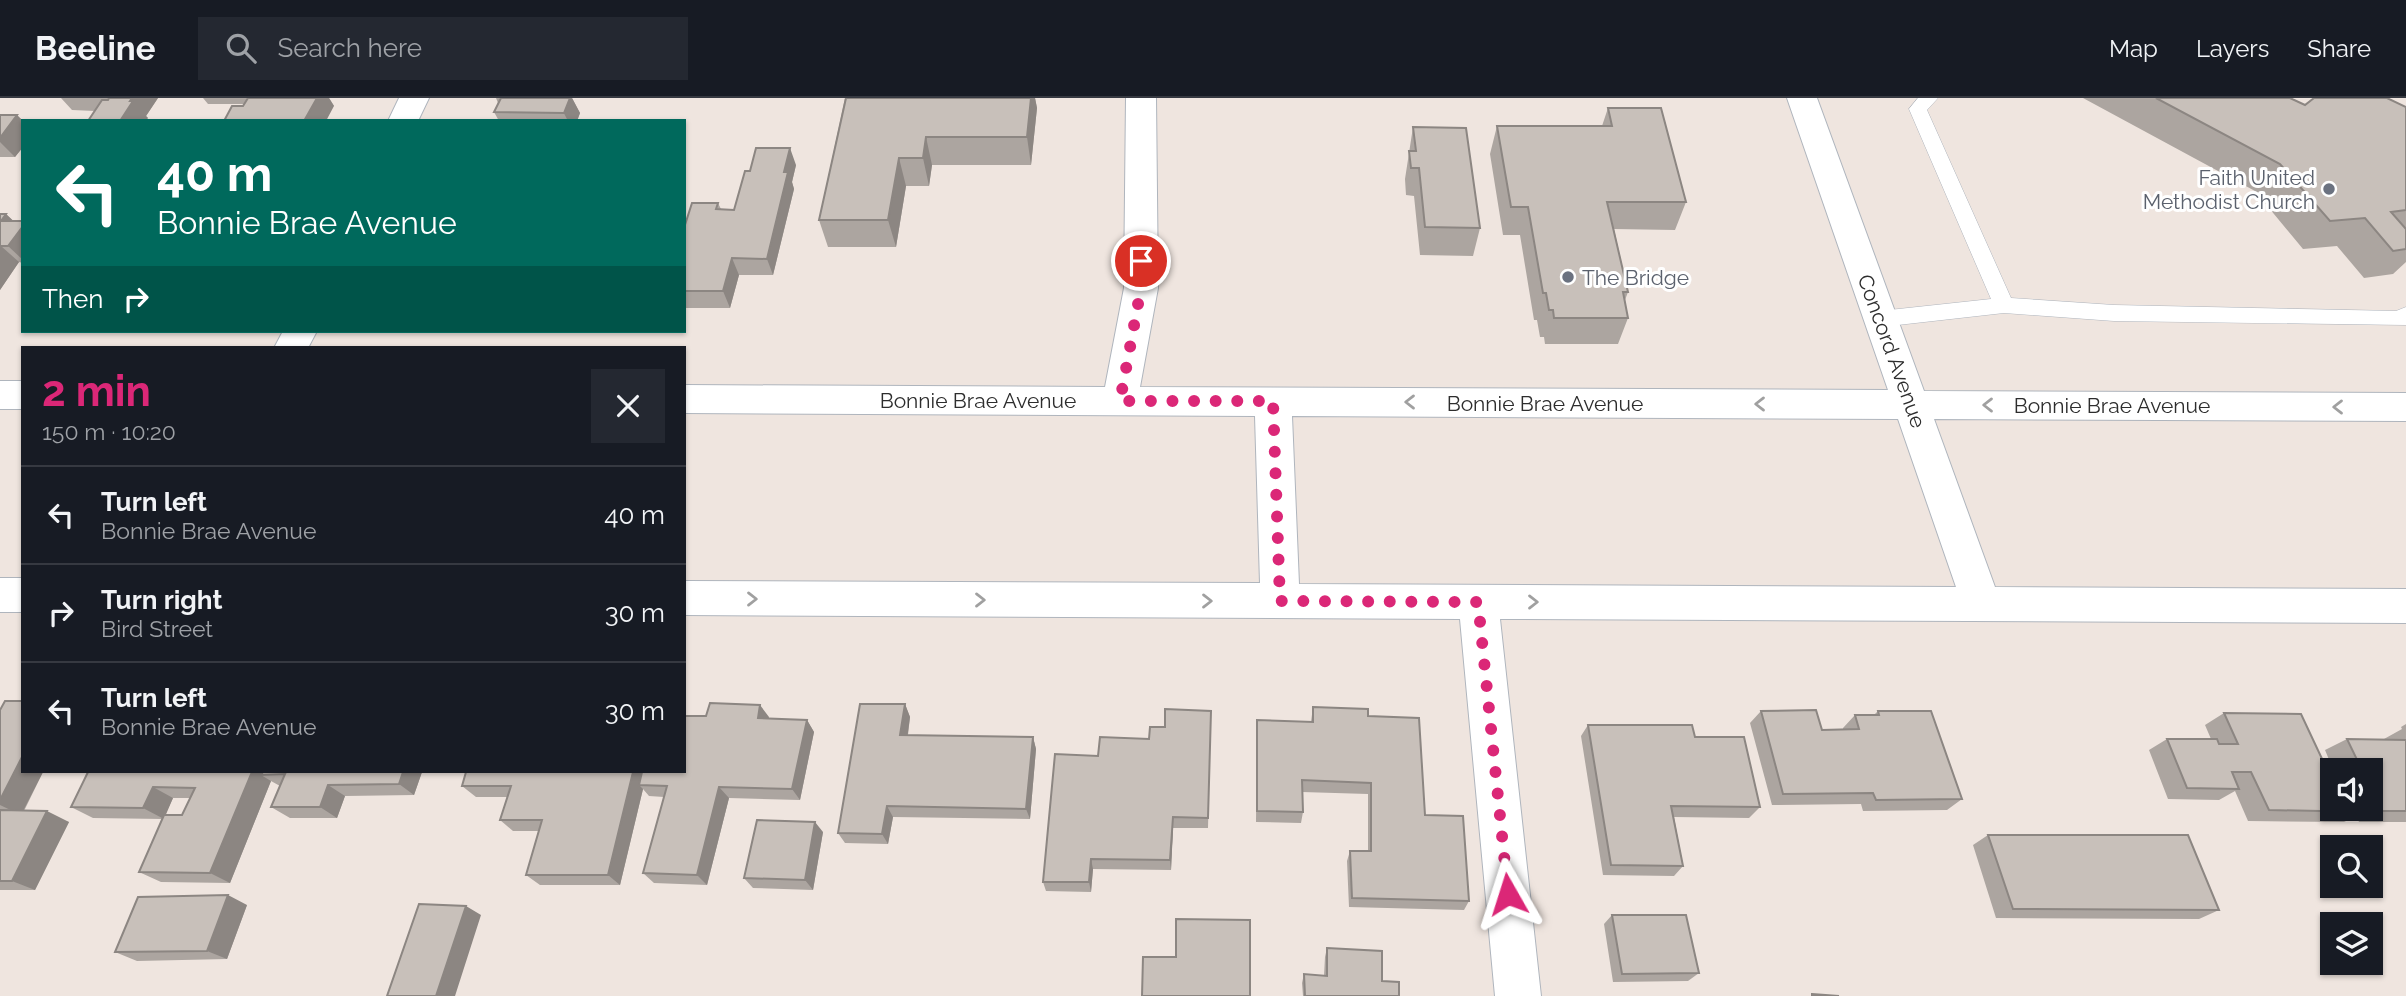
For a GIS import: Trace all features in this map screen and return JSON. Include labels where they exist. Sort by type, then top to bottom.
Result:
[{"type":"street","points":[[404,119],[414,98]]},
{"type":"street","points":[[1120,401],[1141,288],[1141,98]]},
{"type":"street","name":"Concord Avenue","points":[[1802,98],[1982,605]]},
{"type":"street","points":[[0,395],[21,396]]},
{"type":"street","name":"Bonnie Brae Avenue","points":[[686,399],[2406,407]]},
{"type":"street","points":[[1273,401],[1280,601]]},
{"type":"street","points":[[0,595],[21,595]]},
{"type":"street","points":[[686,598],[2406,606]]},
{"type":"street","points":[[1478,602],[1518,996]]},
{"type":"lane","points":[[1929,98],[1917,109],[2004,305]]},
{"type":"lane","points":[[1880,319],[2004,305],[2128,313],[2400,319],[2406,315]]},
{"type":"building","points":[[132,98],[130,101],[133,101],[121,119],[89,119],[102,100]]},
{"type":"building","points":[[248,98],[317,98],[305,119],[225,119],[232,106],[243,106]]},
{"type":"building","points":[[501,98],[570,98],[564,113],[494,112]]},
{"type":"building","points":[[846,98],[1031,98],[1027,137],[926,137],[923,158],[899,158],[888,220],[819,220]]},
{"type":"building","points":[[2156,98],[2290,98],[2305,105],[2314,98],[2387,98],[2406,107],[2406,210],[2391,212],[2406,229],[2406,249],[2393,251],[2365,218],[2330,221],[2280,164]]},
{"type":"building","name":"The Bridge","points":[[1608,108],[1661,108],[1686,202],[1607,202],[1628,292],[1623,292],[1628,318],[1554,318],[1553,310],[1549,310],[1546,293],[1543,293],[1528,207],[1511,207],[1497,126],[1612,126]]},
{"type":"building","points":[[0,115],[17,115],[0,138]]},
{"type":"building","points":[[1413,127],[1466,128],[1480,228],[1425,227],[1419,168],[1411,168],[1409,151],[1416,151]]},
{"type":"building","points":[[756,148],[790,148],[784,172],[788,172],[767,259],[732,258],[723,291],[686,291],[686,222],[692,203],[718,203],[716,209],[734,210],[745,171],[750,171]]},
{"type":"building","points":[[0,214],[6,214],[1,221],[21,221],[21,229],[8,246],[0,248]]},
{"type":"building","points":[[5,701],[21,701],[21,759],[0,800],[0,710]]},
{"type":"building","points":[[710,703],[760,705],[758,718],[807,720],[792,789],[719,787],[697,875],[643,873],[667,786],[639,785],[642,773],[686,773],[686,716],[706,716]]},
{"type":"building","points":[[860,704],[905,704],[900,735],[1033,737],[1026,809],[887,806],[882,834],[838,833]]},
{"type":"building","points":[[1313,707],[1368,709],[1368,716],[1419,718],[1425,815],[1463,816],[1469,901],[1352,898],[1350,851],[1371,851],[1371,783],[1302,780],[1303,812],[1257,811],[1257,720],[1313,722]]},
{"type":"building","points":[[1165,709],[1211,711],[1208,818],[1173,817],[1170,860],[1091,859],[1089,882],[1043,882],[1055,754],[1098,756],[1100,737],[1149,739],[1150,727],[1165,727]]},
{"type":"building","points":[[1816,710],[1822,730],[1859,729],[1855,715],[1879,715],[1878,711],[1931,711],[1962,799],[1876,800],[1873,793],[1783,794],[1761,711]]},
{"type":"building","points":[[2224,713],[2301,714],[2322,758],[2320,811],[2269,810],[2251,772],[2232,772],[2239,789],[2187,788],[2167,739],[2217,739],[2219,744],[2238,744]]},
{"type":"building","points":[[1588,725],[1692,725],[1695,737],[1744,737],[1760,807],[1671,806],[1683,866],[1611,865]]},
{"type":"building","points":[[2347,739],[2406,740],[2406,811],[2383,811],[2383,758],[2356,758]]},
{"type":"building","points":[[88,773],[252,773],[210,873],[139,872],[164,815],[182,815],[195,788],[153,787],[143,808],[71,807]]},
{"type":"building","points":[[262,773],[403,773],[399,784],[328,785],[320,807],[271,807],[285,774],[261,775]]},
{"type":"building","points":[[466,773],[633,773],[608,875],[526,875],[542,820],[500,820],[511,786],[462,786]]},
{"type":"building","points":[[0,810],[47,811],[12,881],[0,881]]},
{"type":"building","points":[[757,820],[815,822],[805,880],[744,878]]},
{"type":"building","points":[[1988,835],[2188,835],[2219,910],[2013,909]]},
{"type":"building","points":[[228,895],[207,951],[115,952],[138,897]]},
{"type":"building","points":[[419,904],[466,906],[436,996],[387,996]]},
{"type":"building","points":[[1612,915],[1686,915],[1699,973],[1622,974]]},
{"type":"building","points":[[1176,919],[1250,920],[1250,996],[1142,996],[1143,957],[1176,957]]},
{"type":"building","points":[[1327,948],[1382,951],[1382,981],[1399,982],[1399,996],[1305,996],[1304,974],[1327,976]]},
{"type":"place","name":"Faith United Methodist Church","points":[[2329,189]]},
{"type":"place","name":"The Bridge","points":[[1568,277]]},
{"type":"route","points":[[1141,261],[1141,288],[1120,401],[1273,401],[1280,601],[1478,602],[1508,894]]}]
